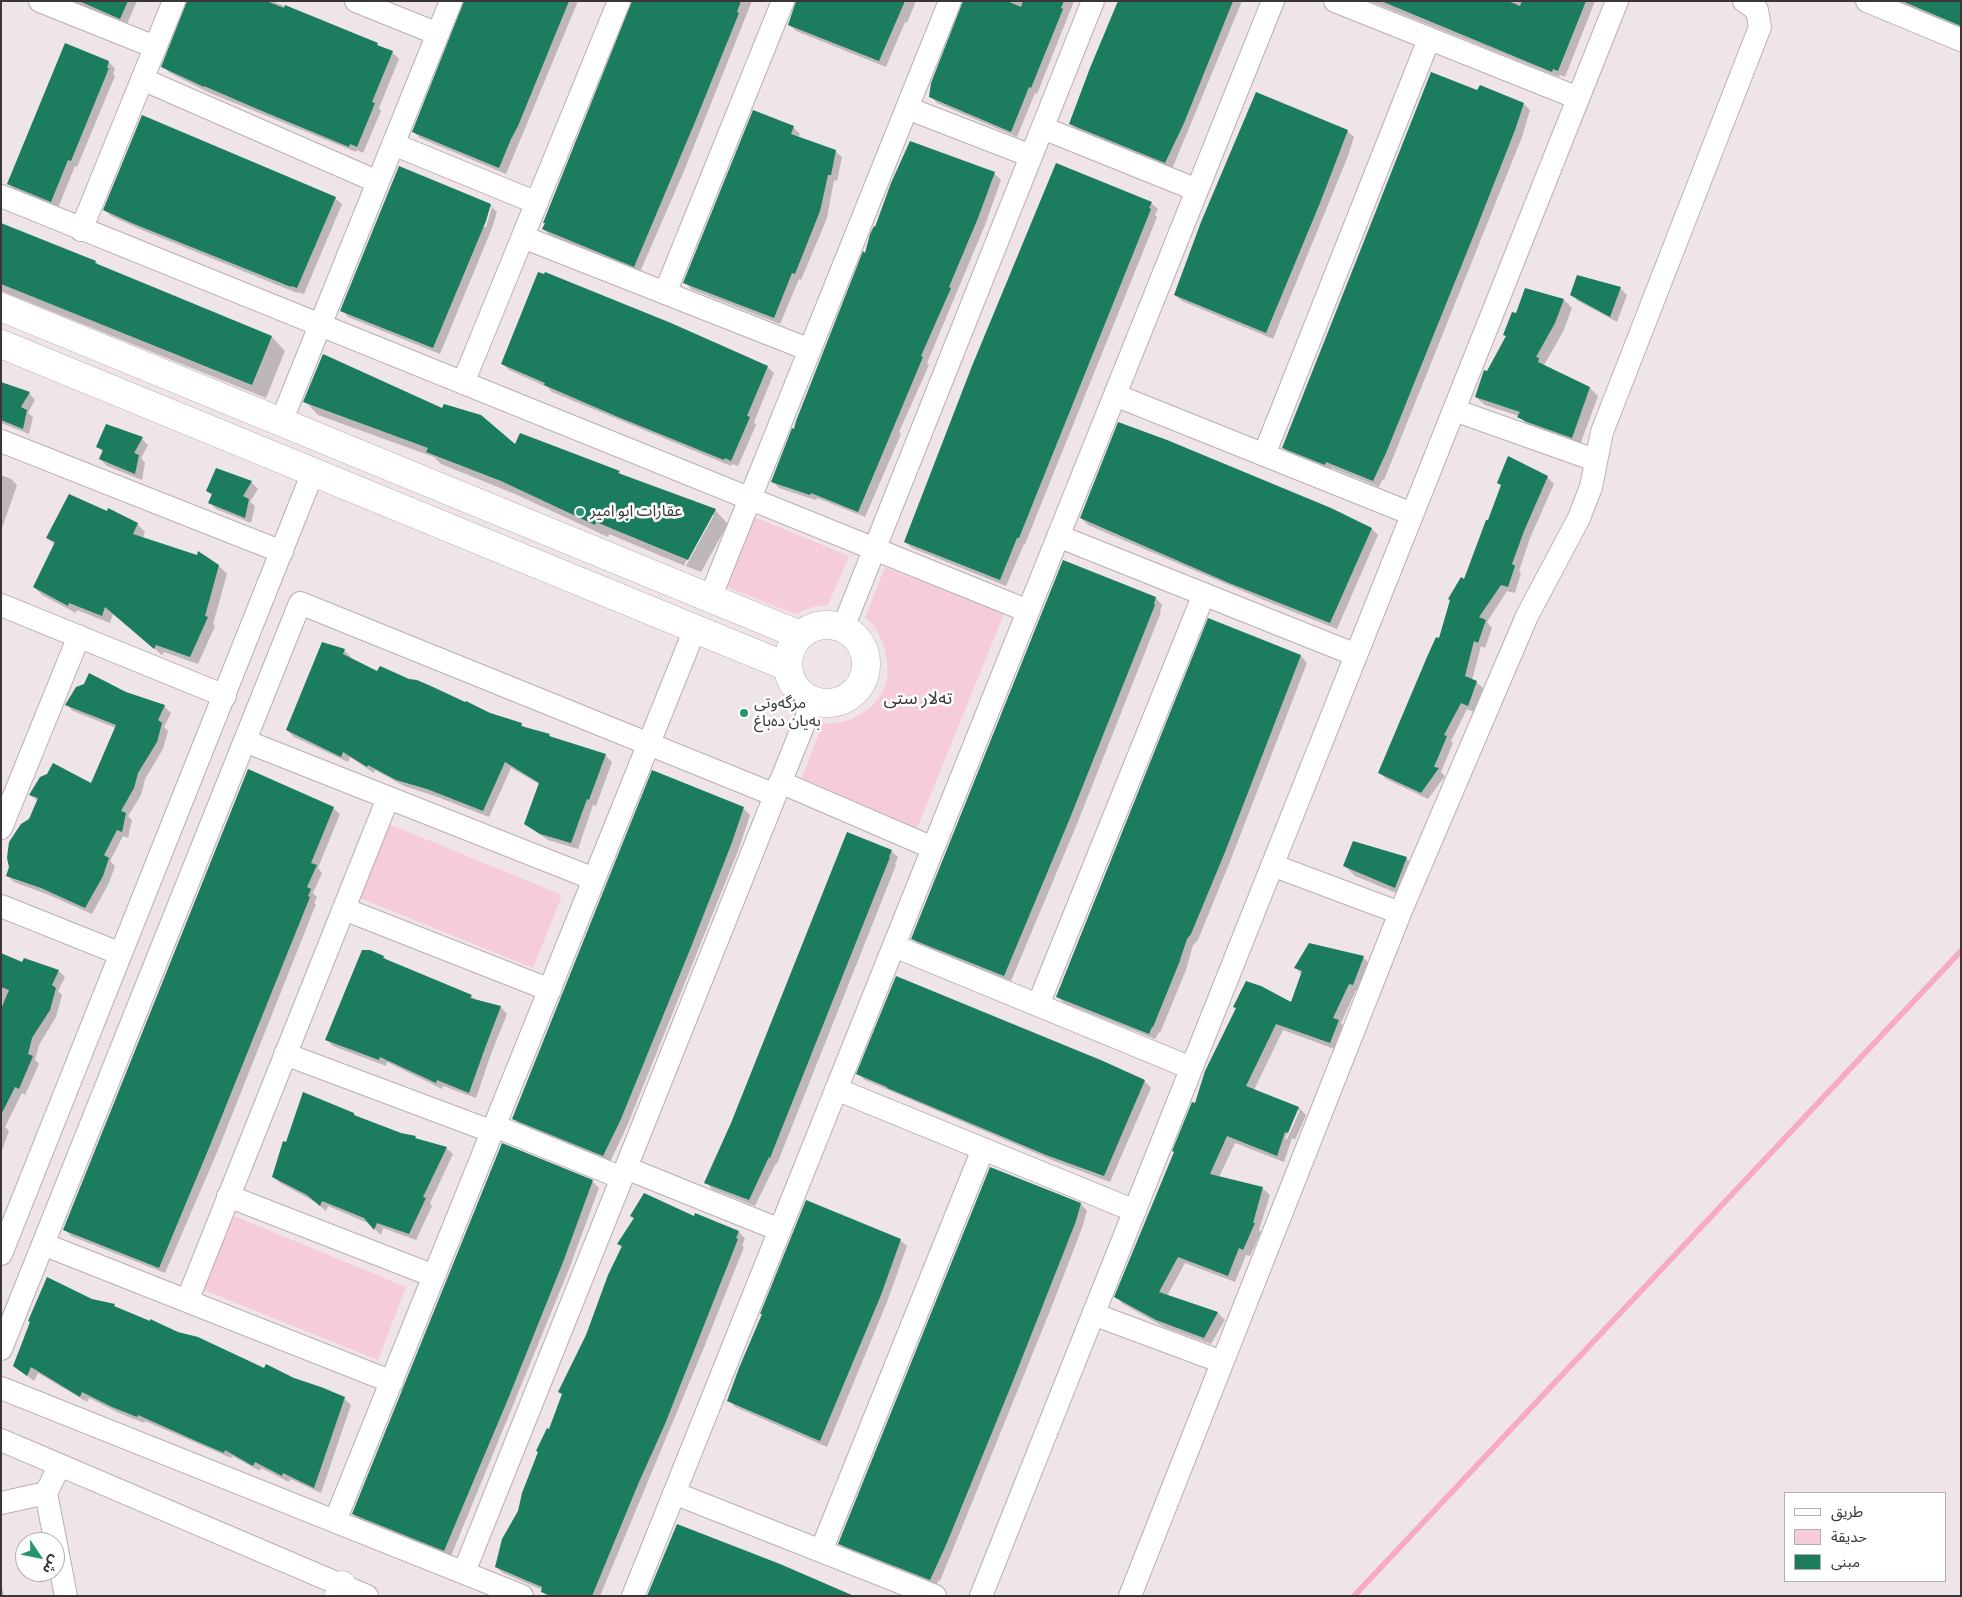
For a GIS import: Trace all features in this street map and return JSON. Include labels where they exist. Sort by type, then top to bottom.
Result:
[{"type":"street","points":[[40,1],[155,47]]},
{"type":"street","points":[[81,230],[174,1]]},
{"type":"street","points":[[356,1],[438,34]]},
{"type":"street","points":[[281,422],[451,1]]},
{"type":"street","points":[[464,383],[618,1]]},
{"type":"street","points":[[665,293],[783,1]]},
{"type":"street","points":[[710,598],[950,1]]},
{"type":"street","points":[[843,628],[1093,1]]},
{"type":"street","points":[[633,1596],[1273,1]]},
{"type":"street","points":[[1335,1],[1578,98]]},
{"type":"street","points":[[981,1596],[1617,1]]},
{"type":"street","points":[[1130,1596],[1400,913],[1527,616],[1579,518],[1591,487],[1602,432],[1760,28],[1757,10],[1744,1]]},
{"type":"street","points":[[1867,1],[1961,40]]},
{"type":"street","points":[[1264,454],[1429,39]]},
{"type":"street","points":[[142,79],[378,182]]},
{"type":"street","points":[[907,108],[1031,156]]},
{"type":"street","points":[[1043,128],[1197,190]]},
{"type":"street","points":[[393,144],[537,203]]},
{"type":"street","points":[[1,196],[81,230],[1028,611]]},
{"type":"street","points":[[524,237],[810,350]]},
{"type":"street","points":[[1,307],[800,635]]},
{"type":"street","points":[[74,374],[88,343]]},
{"type":"street","points":[[1,344],[788,667]]},
{"type":"street","points":[[1115,395],[1412,514]]},
{"type":"street","points":[[1454,410],[1595,460]]},
{"type":"street","points":[[1,441],[282,552]]},
{"type":"street","points":[[1,1254],[9,1213],[121,954],[313,472]]},
{"type":"street","points":[[1058,536],[1356,655]]},
{"type":"street","points":[[1038,1005],[1204,594]]},
{"type":"street","points":[[1,1349],[300,602],[649,744],[778,788],[933,848]]},
{"type":"street","points":[[1,605],[225,696]]},
{"type":"street","points":[[823,624],[836,625],[843,628],[858,638],[864,649],[867,662],[866,675],[860,686],[851,696],[839,702],[826,704],[813,701],[801,694],[793,684],[788,667],[788,658],[793,645],[800,635],[811,628],[823,624]]},
{"type":"street","points":[[336,1521],[695,629]]},
{"type":"street","points":[[1,828],[79,636]]},
{"type":"street","points":[[464,1572],[813,701]]},
{"type":"street","points":[[245,742],[594,879]]},
{"type":"street","points":[[187,1301],[388,798]]},
{"type":"street","points":[[1272,865],[1400,913]]},
{"type":"street","points":[[1,906],[121,954]]},
{"type":"street","points":[[344,909],[550,990]]},
{"type":"street","points":[[894,946],[1191,1068]]},
{"type":"street","points":[[286,1054],[780,1230]]},
{"type":"street","points":[[836,1089],[1135,1210]]},
{"type":"street","points":[[821,1551],[983,1149]]},
{"type":"street","points":[[228,1196],[434,1276]]},
{"type":"street","points":[[43,1244],[392,1382]]},
{"type":"street","points":[[1093,1314],[1222,1362]]},
{"type":"street","points":[[1,1388],[522,1596]]},
{"type":"street","points":[[1,1440],[340,1590],[367,1596]]},
{"type":"street","points":[[60,1465],[46,1494],[66,1596]]},
{"type":"street","points":[[674,1493],[935,1596]]},
{"type":"street","points":[[1,1503],[46,1494]]},
{"type":"green space","points":[[752,516],[849,556],[828,605],[813,607],[795,614],[724,586]]},
{"type":"green space","points":[[885,567],[1004,614],[917,828],[802,778],[823,723],[844,722],[854,718],[872,706],[884,688],[888,668],[887,658],[875,627],[865,618]]},
{"type":"green space","points":[[384,822],[562,895],[533,968],[355,896]]},
{"type":"green space","points":[[229,1214],[406,1287],[378,1360],[199,1288]]},
{"type":"building","points":[[79,1],[128,1],[120,19]]},
{"type":"building","points":[[187,1],[266,1],[284,8],[285,5],[393,51],[372,102],[375,103],[357,147],[350,144],[349,147],[204,87],[161,67]]},
{"type":"building","points":[[464,1],[569,1],[499,168],[412,132]]},
{"type":"building","points":[[632,1],[741,1],[737,12],[739,13],[634,267],[542,229]]},
{"type":"building","points":[[796,1],[905,1],[879,61],[788,25]]},
{"type":"building","points":[[963,1],[1007,1],[1021,7],[1023,1],[1064,1],[1061,8],[1063,9],[1011,132],[929,97],[931,83]]},
{"type":"building","points":[[1118,1],[1233,1],[1184,123],[1165,163],[1069,124]]},
{"type":"building","points":[[1381,1],[1508,1],[1520,6],[1522,1],[1586,1],[1558,71],[1553,69],[1552,72]]},
{"type":"building","points":[[1902,1],[1961,1],[1961,26]]},
{"type":"building","points":[[65,43],[109,61],[107,68],[109,68],[71,161],[68,160],[51,202],[7,184]]},
{"type":"building","points":[[1431,72],[1477,90],[1480,85],[1524,103],[1473,237],[1373,481],[1326,462],[1325,465],[1282,448]]},
{"type":"building","points":[[1256,92],[1348,130],[1266,333],[1174,295],[1201,222]]},
{"type":"building","points":[[753,110],[794,126],[791,134],[836,150],[831,175],[828,175],[820,211],[795,274],[792,273],[774,318],[683,283]]},
{"type":"building","points":[[142,115],[336,197],[297,288],[103,210]]},
{"type":"building","points":[[910,141],[995,172],[949,287],[951,288],[921,356],[923,357],[858,512],[811,493],[810,495],[771,482],[792,428],[794,429],[863,251],[865,253],[870,234],[875,227],[891,183]]},
{"type":"building","points":[[1056,163],[1152,202],[1149,208],[1151,209],[1019,538],[1017,538],[1000,580],[904,542],[972,366]]},
{"type":"building","points":[[399,166],[491,204],[486,221],[433,348],[340,311]]},
{"type":"building","points":[[1,223],[272,336],[252,385],[1,284]]},
{"type":"building","points":[[538,272],[544,274],[545,272],[671,323],[768,366],[747,416],[750,417],[731,461],[725,458],[724,460],[618,417],[501,364]]},
{"type":"building","points":[[1577,275],[1621,287],[1610,317],[1570,295]]},
{"type":"building","points":[[1525,288],[1564,299],[1555,323],[1536,357],[1539,358],[1538,362],[1590,387],[1572,438],[1517,417],[1520,412],[1475,397],[1484,370],[1487,371],[1506,336],[1503,335],[1512,312],[1516,313]]},
{"type":"building","points":[[323,354],[442,408],[444,404],[481,415],[515,444],[520,433],[620,471],[618,473],[716,509],[688,560],[596,522],[595,525],[501,481],[426,452],[428,448],[303,402]]},
{"type":"building","points":[[1,382],[30,392],[21,407],[27,410],[23,429],[1,420]]},
{"type":"building","points":[[1118,422],[1167,440],[1331,508],[1372,528],[1330,623],[1229,583],[1080,518]]},
{"type":"building","points":[[106,424],[143,437],[134,453],[139,455],[135,474],[99,459],[103,450],[96,447]]},
{"type":"building","points":[[1508,456],[1548,476],[1512,564],[1515,566],[1508,587],[1501,585],[1479,617],[1486,620],[1478,643],[1474,641],[1465,676],[1477,681],[1468,706],[1461,703],[1444,735],[1447,736],[1434,767],[1439,768],[1421,793],[1378,773],[1436,637],[1439,638],[1450,600],[1448,599],[1461,577],[1464,579],[1501,485],[1497,483]]},
{"type":"building","points":[[216,468],[252,481],[243,496],[249,499],[245,518],[208,503],[212,494],[206,491]]},
{"type":"building","points":[[69,494],[107,511],[108,508],[138,523],[133,534],[197,555],[198,551],[219,565],[205,616],[208,617],[190,657],[156,645],[154,649],[105,607],[102,616],[69,603],[68,606],[33,587],[55,542],[46,538]]},
{"type":"building","points":[[1063,560],[1156,597],[1155,605],[1070,818],[1004,976],[911,939]]},
{"type":"building","points":[[1208,618],[1301,655],[1225,852],[1191,934],[1187,939],[1149,1034],[1056,997]]},
{"type":"building","points":[[322,642],[345,649],[343,654],[377,671],[380,666],[409,679],[417,680],[490,713],[522,723],[521,726],[606,754],[571,843],[540,834],[524,824],[539,783],[505,762],[483,811],[427,789],[396,780],[368,765],[367,767],[343,752],[341,757],[286,730]]},
{"type":"building","points":[[89,673],[126,692],[165,705],[158,720],[162,723],[157,742],[138,773],[134,788],[121,811],[126,813],[122,832],[117,830],[104,855],[109,858],[103,876],[85,908],[41,888],[6,876],[9,867],[7,858],[9,842],[21,824],[29,819],[38,798],[29,795],[40,777],[47,774],[53,763],[91,783],[116,725],[65,705],[76,687],[84,684]]},
{"type":"building","points":[[248,769],[334,807],[311,863],[317,865],[307,887],[311,889],[308,896],[310,897],[159,1268],[63,1230]]},
{"type":"building","points":[[652,770],[744,807],[689,952],[621,1119],[603,1156],[512,1119]]},
{"type":"building","points":[[847,832],[892,850],[770,1158],[749,1200],[704,1183],[731,1123]]},
{"type":"building","points":[[1353,841],[1407,857],[1395,888],[1343,866]]},
{"type":"building","points":[[1309,943],[1364,956],[1353,985],[1349,984],[1333,1018],[1339,1020],[1330,1043],[1276,1024],[1246,1086],[1299,1107],[1288,1133],[1285,1132],[1277,1156],[1227,1136],[1210,1174],[1263,1187],[1253,1223],[1255,1223],[1243,1250],[1239,1248],[1228,1276],[1178,1257],[1159,1292],[1218,1312],[1204,1338],[1156,1320],[1114,1297],[1174,1152],[1172,1151],[1192,1102],[1195,1103],[1205,1071],[1236,1008],[1233,1007],[1246,981],[1261,986],[1291,1002],[1302,971],[1294,968]]},
{"type":"building","points":[[362,950],[370,950],[384,956],[383,958],[472,995],[470,998],[501,1006],[469,1093],[437,1080],[436,1083],[380,1057],[379,1060],[325,1040]]},
{"type":"building","points":[[1,953],[22,962],[24,958],[59,970],[52,985],[56,988],[50,1010],[32,1038],[28,1054],[33,1056],[19,1089],[15,1087],[1,1115],[1,1009],[9,990],[1,987]]},
{"type":"building","points":[[896,976],[1145,1080],[1104,1176],[1046,1155],[856,1074]]},
{"type":"building","points":[[303,1092],[354,1113],[354,1115],[401,1133],[447,1147],[423,1197],[426,1198],[409,1234],[377,1223],[374,1230],[364,1218],[322,1201],[320,1206],[307,1195],[272,1177],[283,1141],[286,1142]]},
{"type":"building","points":[[502,1143],[593,1180],[563,1262],[508,1399],[444,1551],[352,1514]]},
{"type":"building","points":[[990,1167],[1081,1203],[1076,1221],[1013,1381],[930,1580],[838,1544]]},
{"type":"building","points":[[644,1193],[694,1216],[695,1213],[739,1231],[736,1238],[738,1239],[665,1424],[592,1596],[551,1596],[541,1592],[542,1587],[495,1567],[502,1539],[518,1511],[522,1493],[538,1452],[536,1451],[547,1428],[549,1429],[562,1394],[558,1392],[586,1335],[608,1275],[622,1246],[617,1244],[634,1218],[630,1216]]},
{"type":"building","points":[[806,1200],[901,1239],[881,1295],[820,1441],[727,1401]]},
{"type":"building","points":[[47,1277],[92,1299],[115,1304],[114,1306],[150,1321],[150,1319],[178,1332],[198,1337],[264,1368],[266,1364],[294,1378],[345,1397],[314,1488],[283,1473],[282,1476],[255,1462],[253,1466],[225,1450],[224,1453],[138,1415],[137,1417],[112,1407],[82,1392],[80,1397],[31,1367],[27,1376],[13,1366],[30,1322],[28,1321]]},
{"type":"building","points":[[677,1524],[780,1564],[854,1596],[647,1596]]},
{"type":"waterway","points":[[1354,1596],[1961,951]]},
{"type":"place","name":"عقارات ابو امير","points":[[580,512]]},
{"type":"place","name":"مزگەوتی بەیان دەباغ","points":[[744,713]]},
{"type":"district","name":"ته‌لار ستی","points":[[918,699]]}]
